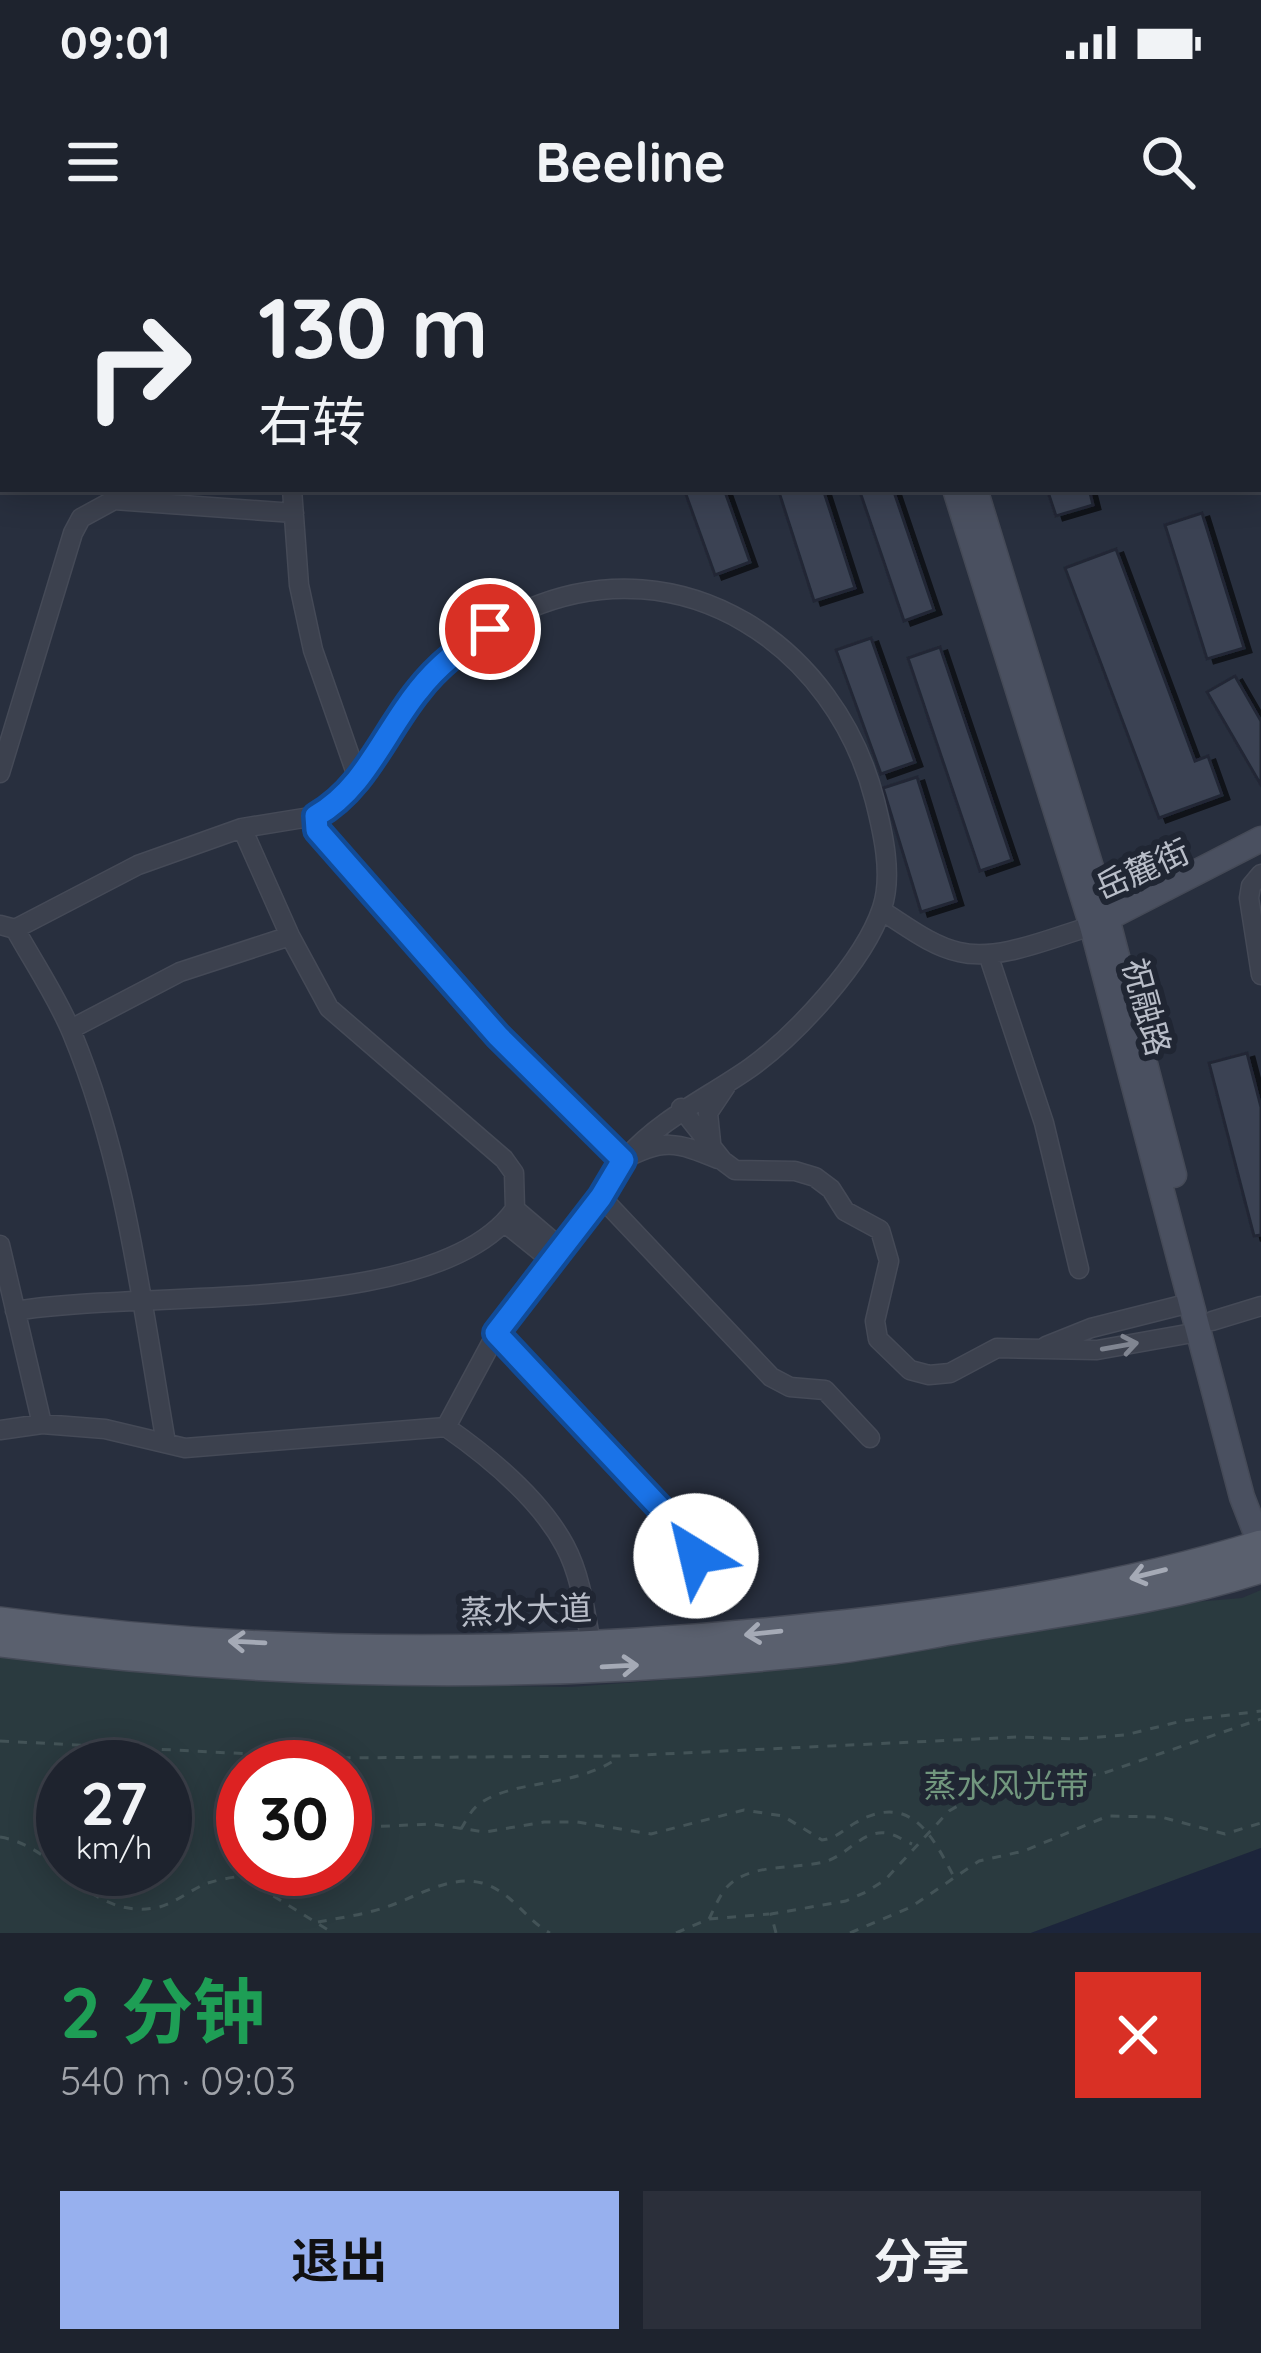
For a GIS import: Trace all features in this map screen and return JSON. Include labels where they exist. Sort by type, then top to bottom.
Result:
[{"type":"main road","name":"祝融路","points":[[956,492],[1103,923],[1190,1303],[1205,1327],[1261,1508]]},
{"type":"main road","name":"祝融路","points":[[976,492],[1103,923],[1205,1327],[1242,1497],[1261,1545]]},
{"type":"main road","name":"岳麓街","points":[[1103,923],[1261,839]]},
{"type":"main road","name":"岳麓街","points":[[1103,923],[1261,850]]},
{"type":"main road","name":"蒸水大道","points":[[0,1621],[101,1632],[363,1647],[591,1645],[930,1615],[1112,1582],[1261,1545]]},
{"type":"main road","name":"蒸水大道","points":[[0,1643],[97,1655],[272,1666],[534,1670],[742,1660],[839,1649],[1126,1602],[1261,1569]]},
{"type":"street","points":[[295,492],[299,585],[313,650],[358,778]]},
{"type":"street","points":[[0,772],[81,518],[114,500],[294,513]]},
{"type":"street","points":[[166,1443],[116,1161],[71,1028],[8,927],[138,865],[242,828],[316,816],[358,778],[433,674],[456,651],[526,610],[566,595],[620,587],[700,602],[741,618],[808,670],[836,705],[868,773],[886,860],[882,911],[848,968],[810,1016],[714,1100],[708,1112],[717,1154]]},
{"type":"street","points":[[316,816],[317,830],[498,1036],[623,1160]]},
{"type":"street","points":[[15,1311],[56,1304],[142,1304],[343,1285],[459,1254],[481,1243],[510,1216],[514,1173],[504,1160],[329,1008],[290,936],[242,828]]},
{"type":"street","points":[[1261,874],[1250,886],[1249,898],[1261,975]]},
{"type":"street","points":[[882,911],[942,947],[963,954],[988,954],[1103,923]]},
{"type":"street","points":[[71,1028],[180,972],[290,936]]},
{"type":"street","points":[[988,954],[1044,1123],[1079,1269]]},
{"type":"street","points":[[446,1427],[496,1333],[552,1252],[601,1197],[623,1160],[681,1108],[734,1078]]},
{"type":"street","points":[[681,1108],[717,1154]]},
{"type":"street","points":[[653,1132],[693,1139],[735,1170],[795,1171],[815,1177],[831,1189],[845,1211],[880,1230],[889,1262],[874,1321],[878,1339],[910,1370],[929,1376],[950,1373],[998,1348],[1097,1350],[1205,1327],[1261,1306]]},
{"type":"street","points":[[623,1160],[646,1147],[674,1144],[717,1154]]},
{"type":"street","points":[[601,1197],[771,1377],[790,1387],[825,1390],[870,1438]]},
{"type":"street","points":[[510,1216],[552,1252]]},
{"type":"street","points":[[0,1245],[41,1424]]},
{"type":"street","points":[[1042,1347],[1091,1328],[1190,1303]]},
{"type":"street","points":[[496,1333],[681,1535]]},
{"type":"street","points":[[0,1430],[41,1424],[105,1429],[185,1448],[446,1427],[546,1517],[565,1546],[580,1584],[591,1645]]},
{"type":"path","points":[[0,1741],[328,1758],[621,1756],[1018,1737],[1077,1739],[1261,1711]]},
{"type":"path","points":[[676,1933],[709,1919],[846,1901],[885,1880],[949,1810],[973,1797],[1105,1773],[1261,1719]]},
{"type":"path","points":[[460,1830],[476,1806],[494,1796],[578,1778],[621,1756]]},
{"type":"path","points":[[372,1827],[431,1824],[485,1832],[577,1822],[652,1834],[744,1810],[783,1816],[822,1840],[872,1816],[906,1814],[929,1829],[954,1877]]},
{"type":"path","points":[[850,1933],[892,1918],[980,1861],[1024,1851],[1108,1816],[1161,1817],[1225,1834],[1261,1823]]},
{"type":"path","points":[[709,1919],[728,1886],[748,1875],[786,1865],[821,1863],[868,1836],[886,1833],[914,1845]]},
{"type":"path","points":[[0,1837],[39,1850],[87,1894],[133,1908],[158,1907],[216,1881]]},
{"type":"path","points":[[317,1922],[379,1910],[442,1885],[465,1882],[484,1883],[550,1933]]},
{"type":"path","points":[[274,1896],[332,1933]]},
{"type":"path","points":[[771,1914],[776,1933]]},
{"type":"green space","name":"蒸水风光带","points":[[1261,1590],[1261,1848],[1031,1933],[0,1933],[0,1656],[323,1683],[571,1687],[861,1657],[1183,1603],[1242,1598]]},
{"type":"water","points":[[1261,1848],[1261,1933],[1031,1933]]},
{"type":"building","points":[[685,492],[725,492],[750,562],[715,575]]},
{"type":"building","points":[[779,492],[824,492],[855,588],[814,601]]},
{"type":"building","points":[[860,492],[894,492],[934,610],[904,621]]},
{"type":"building","points":[[1048,492],[1090,492],[1093,505],[1056,516]]},
{"type":"building","points":[[1202,513],[1244,648],[1207,659],[1165,525]]},
{"type":"building","points":[[1116,549],[1195,761],[1208,756],[1222,795],[1159,818],[1065,568]]},
{"type":"building","points":[[871,638],[915,762],[881,774],[836,650]]},
{"type":"building","points":[[940,647],[1012,860],[980,871],[908,658]]},
{"type":"building","points":[[1235,676],[1261,721],[1261,785],[1207,692]]},
{"type":"building","points":[[917,777],[956,901],[921,912],[883,788]]},
{"type":"building","points":[[1247,1053],[1261,1107],[1261,1235],[1254,1236],[1209,1063]]},
{"type":"route","points":[[490,629],[456,651],[414,696],[380,752],[316,816],[317,830],[498,1036],[623,1160],[601,1197],[496,1333],[681,1535],[694,1541],[696,1556]]}]
